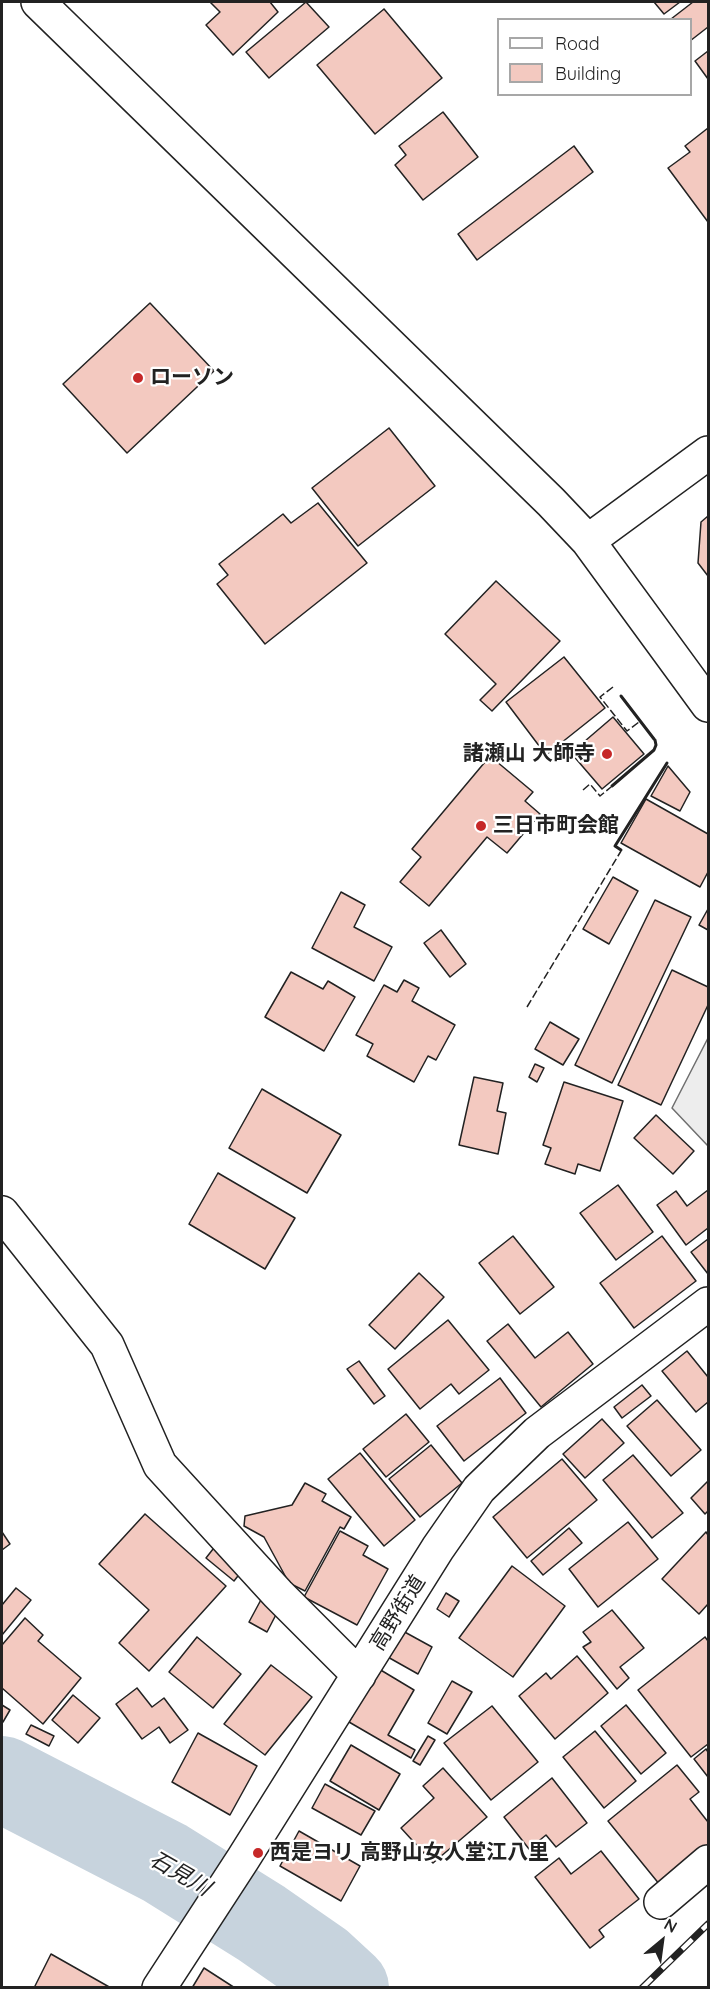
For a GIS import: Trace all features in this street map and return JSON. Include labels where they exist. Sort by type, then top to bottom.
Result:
[{"type":"street","points":[[38,2],[527,478],[588,541],[708,705]]},
{"type":"street","points":[[588,541],[708,453]]},
{"type":"street","points":[[2,1213],[107,1345],[160,1465],[278,1594],[359,1675]]},
{"type":"street","name":"高野街道","points":[[159,1988],[243,1859],[438,1548],[479,1489],[537,1433],[708,1304]]},
{"type":"street","points":[[661,1902],[708,1862]]},
{"type":"shaded area","points":[[708,1038],[708,1146],[672,1108]]},
{"type":"building","points":[[210,2],[270,2],[278,12],[233,55],[206,25],[220,12]]},
{"type":"building","points":[[306,2],[329,27],[269,78],[246,52]]},
{"type":"building","points":[[654,2],[680,2],[664,14]]},
{"type":"building","points":[[693,2],[708,2],[708,27],[692,39],[692,18],[672,18]]},
{"type":"building","points":[[384,9],[442,78],[375,134],[317,65]]},
{"type":"building","points":[[708,51],[708,79],[695,61]]},
{"type":"building","points":[[443,112],[478,157],[423,200],[395,165],[406,155],[399,146]]},
{"type":"building","points":[[708,128],[708,222],[668,168],[690,152],[685,146]]},
{"type":"building","points":[[574,146],[593,172],[477,260],[458,234]]},
{"type":"building","name":"ローソン","points":[[150,303],[214,371],[127,453],[63,384]]},
{"type":"building","points":[[389,428],[435,486],[358,546],[312,488]]},
{"type":"building","points":[[318,503],[367,563],[265,644],[217,584],[228,575],[219,564],[283,514],[291,523]]},
{"type":"building","points":[[708,516],[708,576],[698,563],[701,522]]},
{"type":"building","points":[[496,581],[560,641],[492,711],[480,700],[496,684],[445,634]]},
{"type":"building","points":[[564,657],[605,708],[546,755],[506,702]]},
{"type":"building","name":"諸瀬山 大師寺","points":[[613,717],[644,754],[602,789],[571,753]]},
{"type":"building","name":"三日市町会館","points":[[490,756],[533,792],[525,801],[540,814],[507,853],[487,837],[429,906],[400,882],[421,857],[412,849]]},
{"type":"building","points":[[668,766],[690,792],[680,811],[651,796]]},
{"type":"building","points":[[646,799],[708,834],[708,872],[700,887],[621,843]]},
{"type":"building","points":[[613,877],[638,891],[609,944],[583,929]]},
{"type":"building","points":[[341,892],[365,905],[354,927],[392,947],[374,981],[312,948]]},
{"type":"building","points":[[655,900],[691,917],[612,1083],[575,1065]]},
{"type":"building","points":[[708,909],[708,930],[699,925]]},
{"type":"building","points":[[441,930],[466,964],[450,977],[424,943]]},
{"type":"building","points":[[672,970],[708,987],[708,1005],[661,1105],[618,1085]]},
{"type":"building","points":[[291,972],[323,989],[328,981],[355,997],[324,1051],[265,1017]]},
{"type":"building","points":[[404,980],[419,988],[412,1001],[455,1025],[436,1060],[428,1056],[414,1082],[367,1056],[373,1044],[356,1035],[384,985],[397,992]]},
{"type":"building","points":[[550,1022],[579,1039],[563,1065],[535,1049]]},
{"type":"building","points":[[535,1064],[544,1068],[537,1082],[529,1077]]},
{"type":"building","points":[[474,1077],[503,1083],[497,1111],[506,1113],[498,1154],[459,1145]]},
{"type":"building","points":[[564,1082],[623,1101],[600,1171],[578,1164],[575,1174],[545,1164],[551,1148],[543,1145]]},
{"type":"building","points":[[262,1089],[341,1135],[307,1193],[229,1148]]},
{"type":"building","points":[[656,1115],[694,1151],[673,1174],[634,1138]]},
{"type":"building","points":[[218,1173],[295,1218],[265,1269],[189,1224]]},
{"type":"building","points":[[618,1185],[653,1232],[616,1260],[580,1213]]},
{"type":"building","points":[[708,1190],[708,1228],[686,1245],[657,1205],[676,1191],[687,1206]]},
{"type":"building","points":[[513,1236],[554,1287],[520,1314],[479,1263]]},
{"type":"building","points":[[662,1236],[696,1281],[634,1328],[600,1283]]},
{"type":"building","points":[[708,1239],[708,1274],[691,1252]]},
{"type":"building","points":[[419,1273],[444,1297],[395,1349],[369,1325]]},
{"type":"building","points":[[448,1320],[489,1370],[459,1394],[451,1384],[420,1409],[388,1369]]},
{"type":"building","points":[[508,1324],[535,1358],[568,1332],[593,1364],[541,1407],[487,1341]]},
{"type":"building","points":[[687,1351],[708,1377],[708,1402],[696,1412],[662,1371]]},
{"type":"building","points":[[359,1361],[385,1396],[374,1404],[347,1369]]},
{"type":"building","points":[[500,1378],[526,1413],[464,1461],[437,1426]]},
{"type":"building","points":[[642,1385],[651,1396],[622,1418],[614,1407]]},
{"type":"building","points":[[657,1400],[701,1450],[671,1476],[627,1426]]},
{"type":"building","points":[[406,1414],[429,1442],[386,1477],[363,1449]]},
{"type":"building","points":[[602,1419],[624,1443],[585,1478],[563,1454]]},
{"type":"building","points":[[431,1445],[462,1483],[420,1517],[389,1479]]},
{"type":"building","points":[[360,1453],[415,1520],[384,1546],[328,1479]]},
{"type":"building","points":[[633,1455],[683,1513],[652,1538],[603,1480]]},
{"type":"building","points":[[562,1459],[597,1500],[527,1558],[493,1517]]},
{"type":"building","points":[[708,1481],[708,1511],[705,1514],[691,1498]]},
{"type":"building","points":[[305,1483],[326,1494],[322,1501],[351,1517],[344,1529],[340,1527],[305,1591],[289,1583],[264,1537],[244,1526],[245,1516],[292,1505]]},
{"type":"building","points":[[145,1514],[226,1586],[149,1671],[119,1643],[149,1610],[99,1564]]},
{"type":"building","points":[[628,1522],[658,1559],[598,1607],[569,1569]]},
{"type":"building","points":[[569,1528],[582,1543],[543,1575],[531,1561]]},
{"type":"building","points":[[340,1531],[368,1546],[363,1555],[388,1569],[357,1625],[304,1597]]},
{"type":"building","points":[[2,1532],[10,1544],[2,1550]]},
{"type":"building","points":[[706,1532],[708,1535],[708,1604],[699,1614],[662,1579]]},
{"type":"building","points":[[217,1544],[245,1567],[234,1581],[206,1558]]},
{"type":"building","points":[[512,1566],[565,1606],[513,1677],[459,1638]]},
{"type":"building","points":[[16,1588],[31,1600],[2,1635],[2,1605]]},
{"type":"building","points":[[446,1593],[459,1601],[449,1617],[437,1609]]},
{"type":"building","points":[[263,1596],[281,1605],[267,1632],[249,1622]]},
{"type":"building","points":[[612,1610],[644,1648],[620,1667],[629,1678],[617,1689],[583,1647],[591,1642],[583,1632]]},
{"type":"building","points":[[25,1618],[43,1635],[38,1641],[81,1678],[43,1724],[2,1688],[2,1645]]},
{"type":"building","points":[[401,1630],[432,1647],[418,1674],[386,1656]]},
{"type":"building","points":[[197,1637],[241,1674],[213,1708],[169,1672]]},
{"type":"building","points":[[705,1637],[708,1641],[708,1744],[691,1757],[638,1690]]},
{"type":"building","points":[[577,1656],[608,1693],[555,1739],[519,1696],[546,1673],[551,1679]]},
{"type":"building","points":[[271,1665],[312,1697],[265,1755],[224,1724]]},
{"type":"building","points":[[379,1669],[414,1690],[388,1735],[415,1750],[411,1758],[349,1722]]},
{"type":"building","points":[[452,1681],[472,1692],[447,1734],[428,1723]]},
{"type":"building","points":[[137,1688],[152,1707],[164,1698],[188,1730],[170,1743],[159,1727],[142,1739],[116,1704]]},
{"type":"building","points":[[73,1695],[100,1718],[78,1743],[52,1720]]},
{"type":"building","points":[[2,1705],[10,1710],[3,1722],[2,1722]]},
{"type":"building","points":[[626,1705],[666,1753],[641,1774],[601,1726]]},
{"type":"building","points":[[492,1706],[538,1762],[491,1800],[444,1743]]},
{"type":"building","points":[[31,1725],[54,1736],[49,1746],[26,1734]]},
{"type":"building","points":[[595,1731],[636,1781],[604,1808],[563,1757]]},
{"type":"building","points":[[198,1733],[257,1766],[230,1815],[172,1782]]},
{"type":"building","points":[[428,1736],[435,1740],[420,1765],[413,1761]]},
{"type":"building","points":[[351,1745],[400,1774],[379,1810],[330,1781]]},
{"type":"building","points":[[706,1749],[708,1752],[708,1777],[694,1759]]},
{"type":"building","points":[[677,1765],[699,1792],[690,1799],[708,1822],[708,1846],[660,1885],[608,1821]]},
{"type":"building","points":[[443,1768],[487,1817],[433,1863],[401,1828],[434,1798],[423,1786]]},
{"type":"building","points":[[552,1778],[587,1823],[556,1847],[546,1835],[529,1849],[504,1817]]},
{"type":"building","points":[[325,1784],[375,1811],[361,1835],[312,1808]]},
{"type":"building","points":[[299,1831],[360,1866],[341,1901],[280,1866]]},
{"type":"building","points":[[601,1851],[639,1899],[599,1930],[604,1937],[590,1948],[535,1877],[559,1858],[571,1874]]},
{"type":"building","points":[[51,1954],[111,1988],[34,1988]]},
{"type":"building","points":[[204,1968],[235,1988],[192,1988]]},
{"type":"waterway","name":"石見川","points":[[2,1779],[165,1863],[261,1923],[320,1964],[346,1988]]},
{"type":"railway","points":[[642,1988],[708,1924]]},
{"type":"fence","points":[[613,687],[600,697],[627,731],[639,722]]},
{"type":"fence","points":[[583,790],[590,784],[600,796],[611,787]]},
{"type":"fence","points":[[527,1007],[621,851]]},
{"type":"wall","points":[[621,696],[654,739]]},
{"type":"wall","points":[[612,786],[654,750],[655,740]]},
{"type":"wall","points":[[621,850],[615,846],[667,763]]},
{"type":"place","name":"ローソン","points":[[138,378]]},
{"type":"place","name":"諸瀬山 大師寺","points":[[607,754]]},
{"type":"place","name":"三日市町会館","points":[[481,826]]},
{"type":"place","name":"西是ヨリ 高野山女人堂江八里","points":[[258,1853]]}]
